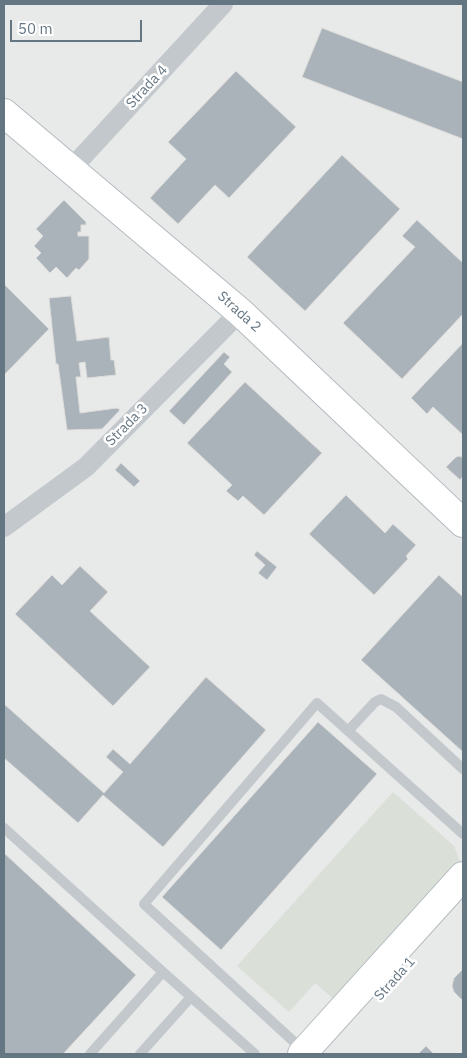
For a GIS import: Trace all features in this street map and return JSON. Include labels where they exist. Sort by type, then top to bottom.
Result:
[{"type":"street","name":"Strada 4","points":[[71,169],[223,4]]},
{"type":"street","name":"Strada 2","points":[[4,112],[240,312],[463,523]]},
{"type":"street","name":"Strada 3","points":[[4,527],[86,467],[240,312]]},
{"type":"street","points":[[311,1053],[463,876]]},
{"type":"street","name":"Strada 1","points":[[311,1053],[463,904]]},
{"type":"lane","points":[[348,731],[375,702],[382,700],[396,707],[463,769]]},
{"type":"lane","points":[[311,1053],[144,904],[317,703],[463,834]]},
{"type":"lane","points":[[4,828],[255,1054]]},
{"type":"lane","points":[[90,1054],[163,972]]},
{"type":"lane","points":[[140,1054],[191,997]]},
{"type":"shaded area","points":[[4,4],[463,4],[463,1054],[4,1054]]},
{"type":"shaded area","points":[[393,792],[454,846],[461,864],[337,1002],[315,983],[289,1012],[237,966]]},
{"type":"building","points":[[322,28],[463,82],[463,139],[302,77]]},
{"type":"building","points":[[236,71],[296,127],[229,198],[215,185],[178,224],[150,198],[186,159],[168,142]]},
{"type":"building","points":[[342,155],[400,209],[305,311],[247,257]]},
{"type":"building","points":[[64,200],[86,222],[86,225],[81,225],[81,232],[78,232],[78,236],[89,236],[89,259],[79,270],[76,268],[67,278],[56,267],[50,273],[36,258],[41,253],[34,246],[43,236],[36,229]]},
{"type":"building","points":[[417,220],[463,263],[463,314],[402,379],[343,323],[415,247],[402,236]]},
{"type":"building","points":[[4,284],[49,329],[4,375]]},
{"type":"building","points":[[71,296],[77,341],[109,337],[111,360],[114,360],[116,375],[87,378],[85,362],[79,363],[81,377],[76,377],[80,413],[117,408],[120,410],[102,429],[67,430],[58,364],[56,364],[49,298]]},
{"type":"building","points":[[463,343],[463,435],[433,407],[427,414],[411,398]]},
{"type":"building","points":[[224,352],[230,357],[224,364],[232,372],[184,425],[169,411]]},
{"type":"building","points":[[245,382],[322,453],[264,515],[243,496],[238,501],[226,491],[232,485],[187,443]]},
{"type":"building","points":[[460,456],[463,458],[463,476],[460,480],[446,467],[456,457]]},
{"type":"building","points":[[121,463],[140,481],[134,487],[115,470]]},
{"type":"building","points":[[346,495],[385,533],[393,524],[416,545],[406,556],[408,559],[374,595],[309,534]]},
{"type":"building","points":[[257,551],[277,567],[267,580],[258,573],[265,565],[254,555]]},
{"type":"building","points":[[80,566],[108,592],[90,611],[150,667],[113,706],[15,614],[52,575],[62,585]]},
{"type":"building","points":[[439,575],[463,597],[463,752],[361,660]]},
{"type":"building","points":[[206,677],[266,730],[163,847],[103,795],[78,823],[4,758],[4,704],[104,793],[123,772],[106,757],[113,749],[130,764]]},
{"type":"building","points":[[318,722],[377,774],[221,950],[162,897]]},
{"type":"building","points":[[4,853],[136,975],[63,1054],[4,1054]]},
{"type":"building","points":[[463,969],[463,1001],[454,992],[452,986],[454,978]]},
{"type":"building","points":[[426,1046],[434,1054],[418,1054]]}]
